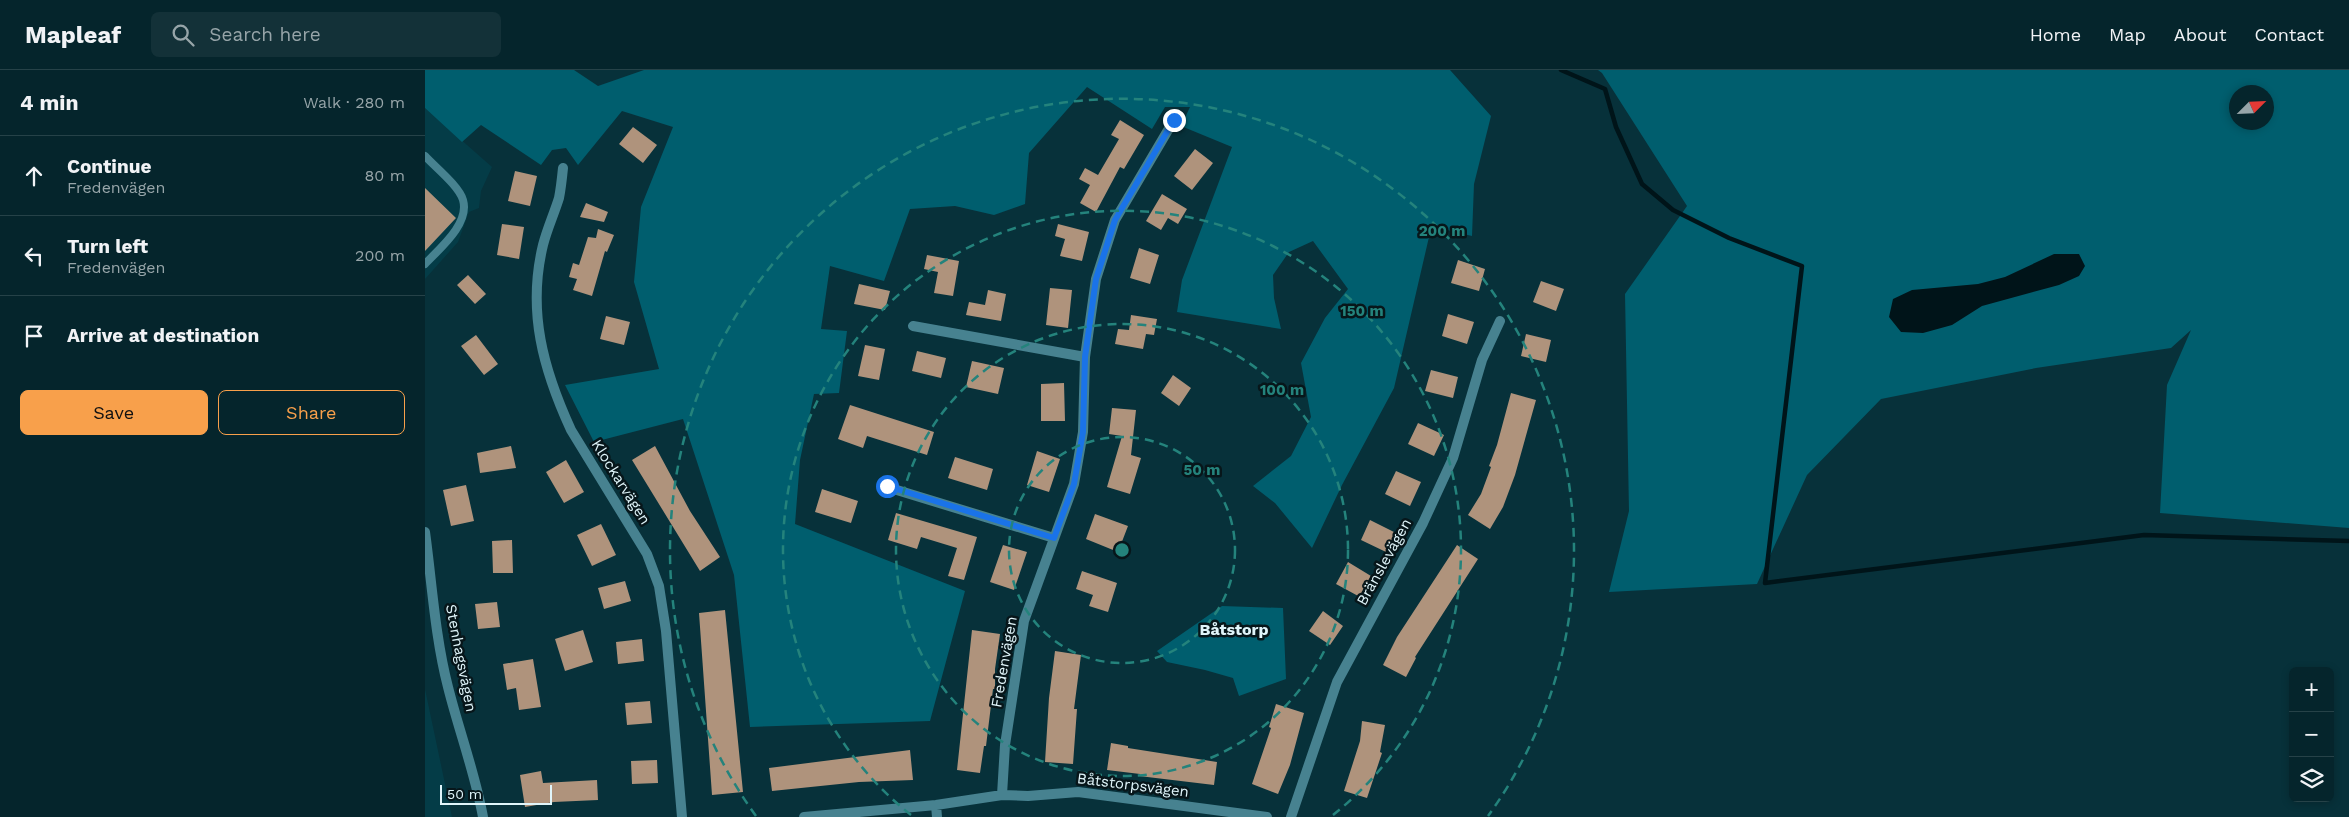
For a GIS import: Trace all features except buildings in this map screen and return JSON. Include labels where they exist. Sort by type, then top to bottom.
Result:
[{"type":"street","name":"Fredenvägen","points":[[1001,795],[1005,745],[1024,621],[1074,484],[1083,432],[1085,357],[1096,279],[1115,220],[1174,120]]},
{"type":"street","name":"Klockarvägen","points":[[563,168],[559,197],[543,245],[535,291],[536,318],[551,381],[563,413],[571,430],[647,554],[659,586],[667,631],[682,817]]},
{"type":"street","name":"Bränslevägen","points":[[1291,817],[1337,682],[1423,523],[1453,458],[1482,360],[1500,321]]},
{"type":"street","points":[[913,326],[1085,357]]},
{"type":"street","points":[[887,486],[1054,538]]},
{"type":"street","name":"Stenhagsvägen","points":[[425,532],[439,642],[448,686],[479,793],[483,817]]},
{"type":"street","name":"Båtstorpsvägen","points":[[804,817],[936,805],[1001,795],[1028,796],[1077,792],[1267,817]]},
{"type":"street","points":[[936,805],[937,817]]},
{"type":"lane","points":[[425,156],[457,189],[463,199],[464,209],[457,228],[425,264]]},
{"type":"shaded area","points":[[425,70],[574,70],[598,86],[644,70],[1450,70],[1491,116],[1474,184],[1472,236],[1434,227],[1429,237],[1394,388],[1342,485],[1312,548],[1275,503],[1253,486],[1291,456],[1311,417],[1301,363],[1325,318],[1348,289],[1313,241],[1289,252],[1273,275],[1274,298],[1281,329],[1177,312],[1182,280],[1232,147],[1181,126],[1190,107],[1165,107],[1152,129],[1087,87],[1029,153],[1025,204],[994,215],[955,206],[910,209],[884,281],[830,266],[821,329],[847,331],[839,393],[814,394],[800,460],[795,524],[965,591],[930,721],[750,727],[734,575],[683,419],[594,442],[565,385],[659,369],[634,282],[641,207],[673,127],[622,111],[578,165],[566,148],[552,150],[541,165],[481,125],[462,142],[425,108]]},
{"type":"shaded area","points":[[1598,70],[2349,70],[2349,528],[2160,513],[2167,385],[2191,330],[2171,348],[2036,368],[1881,399],[1807,475],[1757,584],[1609,592],[1629,511],[1625,294],[1687,206],[1602,73]]},
{"type":"shaded area","points":[[425,108],[492,167],[481,191],[479,208],[469,212],[458,242],[425,279]]},
{"type":"shaded area","points":[[2054,254],[2079,254],[2085,266],[2079,276],[2059,285],[1982,306],[1952,325],[1923,333],[1901,332],[1889,317],[1893,299],[1912,290],[1978,284],[2005,277]]},
{"type":"shaded area","points":[[1222,606],[1283,608],[1286,679],[1239,696],[1233,678],[1167,662],[1157,651]]},
{"type":"shaded area","points":[[425,689],[452,817],[425,817]]},
{"type":"waterway","points":[[1561,70],[1605,89],[1616,127],[1642,184],[1673,210],[1729,238],[1802,266],[1765,583],[2144,535],[2349,541]]},
{"type":"district","name":"Båtstorp","points":[[1234,629]]},
{"type":"route","points":[[887,486],[1054,538],[1074,484],[1083,432],[1085,357],[1096,279],[1115,220],[1174,120]]}]
